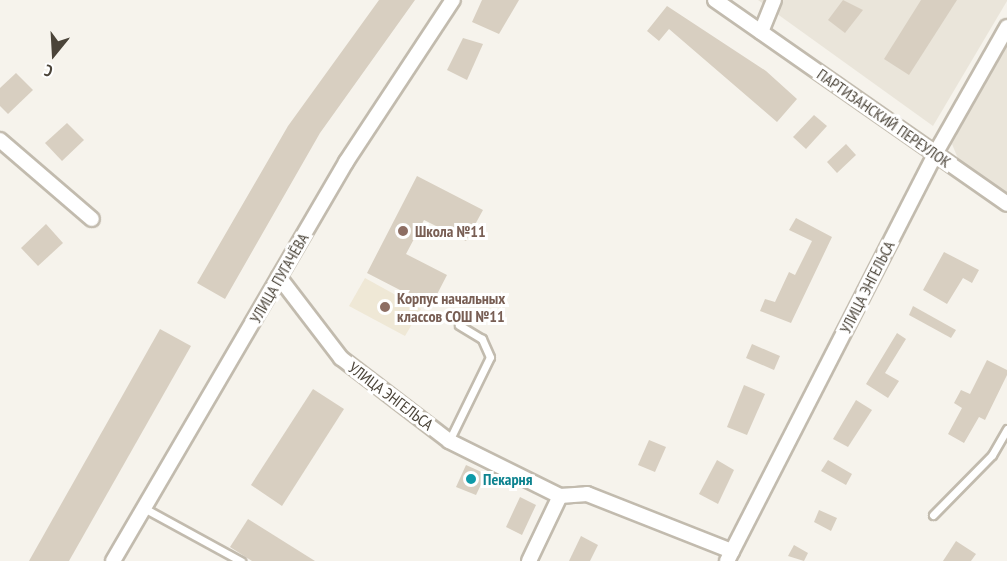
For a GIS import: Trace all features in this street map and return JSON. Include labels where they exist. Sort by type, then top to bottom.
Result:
[{"type":"street","name":"УЛИЦА ПУГАЧЁВА","points":[[113,561],[238,353],[279,277],[453,0]]},
{"type":"street","name":"ПАРТИЗАНСКИЙ ПЕРЕУЛОК","points":[[715,0],[1007,204]]},
{"type":"street","points":[[761,32],[774,0]]},
{"type":"street","name":"УЛИЦА ЭНГЕЛЬСА","points":[[279,277],[341,358],[449,441],[560,496],[587,494],[730,556],[935,154],[1007,27]]},
{"type":"street","points":[[0,140],[92,219]]},
{"type":"street","points":[[529,561],[560,496]]},
{"type":"lane","points":[[449,441],[490,357],[482,339],[459,326]]},
{"type":"lane","points":[[933,515],[992,454],[1007,429]]},
{"type":"lane","points":[[144,508],[241,561]]},
{"type":"shaded area","points":[[758,0],[1007,0],[1007,1],[933,126]]},
{"type":"shaded area","points":[[1007,40],[1007,197],[961,166],[952,144]]},
{"type":"shaded area","name":"Корпус начальных классов СОШ №11","points":[[365,278],[421,309],[405,336],[349,306]]},
{"type":"building","points":[[379,0],[415,0],[320,133],[225,299],[197,283],[288,126]]},
{"type":"building","points":[[482,0],[519,0],[499,34],[472,22]]},
{"type":"building","points":[[843,0],[863,10],[845,33],[828,20]]},
{"type":"building","points":[[921,0],[957,0],[909,75],[884,59]]},
{"type":"building","points":[[667,6],[766,71],[797,99],[777,122],[669,29],[659,41],[647,31]]},
{"type":"building","points":[[463,38],[483,44],[467,80],[447,70]]},
{"type":"building","points":[[16,73],[33,90],[8,114],[0,106],[0,88]]},
{"type":"building","points":[[814,115],[827,126],[806,149],[793,137]]},
{"type":"building","points":[[67,123],[84,140],[62,161],[45,143]]},
{"type":"building","points":[[846,144],[856,155],[837,173],[827,162]]},
{"type":"building","name":"Школа №11","points":[[417,176],[483,210],[466,241],[424,220],[406,254],[447,275],[431,306],[367,273]]},
{"type":"building","points":[[796,218],[832,237],[791,323],[760,311],[765,299],[775,302],[789,272],[795,275],[812,241],[789,230]]},
{"type":"building","points":[[46,224],[63,243],[38,266],[21,248]]},
{"type":"building","points":[[944,252],[979,270],[972,283],[963,278],[947,304],[923,290]]},
{"type":"building","points":[[913,306],[956,330],[951,338],[909,315]]},
{"type":"building","points":[[160,329],[191,346],[69,561],[29,561]]},
{"type":"building","points":[[897,333],[906,339],[885,373],[899,381],[888,398],[866,384]]},
{"type":"building","points":[[752,344],[780,356],[774,370],[746,358]]},
{"type":"building","points":[[987,360],[1007,370],[1007,375],[985,420],[979,417],[964,443],[948,434],[962,408],[954,403],[961,390],[970,394]]},
{"type":"building","points":[[744,385],[765,394],[747,435],[727,427]]},
{"type":"building","points":[[313,389],[344,409],[282,506],[251,485]]},
{"type":"building","points":[[856,400],[872,410],[848,447],[833,439]]},
{"type":"building","points":[[649,440],[666,447],[655,472],[638,465]]},
{"type":"building","points":[[717,460],[734,470],[718,504],[699,494]]},
{"type":"building","points":[[828,460],[852,474],[846,485],[821,471]]},
{"type":"building","name":"Пекарня","points":[[466,465],[486,474],[476,495],[456,487]]},
{"type":"building","points":[[520,497],[536,505],[522,535],[506,527]]},
{"type":"building","points":[[819,510],[837,518],[831,531],[814,522]]},
{"type":"building","points":[[248,519],[315,561],[252,561],[230,547]]},
{"type":"building","points":[[581,536],[598,545],[590,561],[569,561]]},
{"type":"building","points":[[956,541],[976,554],[971,561],[943,561]]},
{"type":"building","points":[[794,545],[808,553],[804,561],[788,556]]},
{"type":"place","name":"Школа №11","points":[[403,231]]},
{"type":"place","name":"Корпус начальных классов СОШ №11","points":[[385,307]]},
{"type":"place","name":"Пекарня","points":[[471,479]]}]
